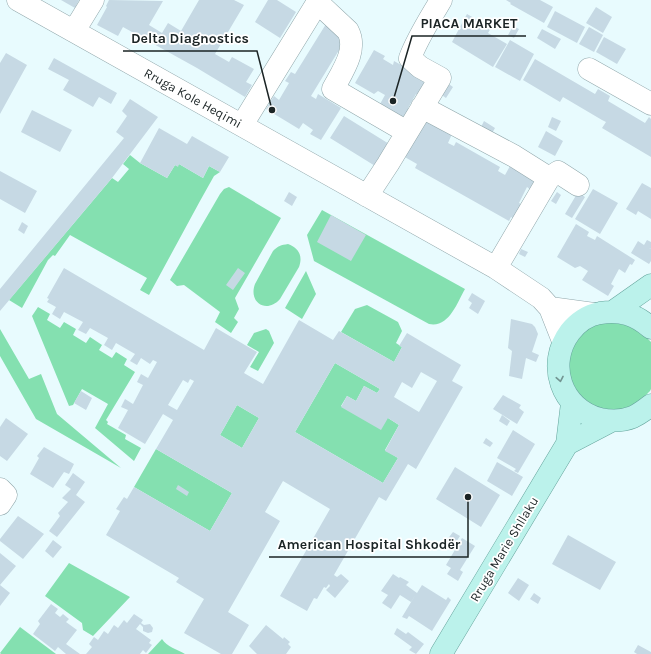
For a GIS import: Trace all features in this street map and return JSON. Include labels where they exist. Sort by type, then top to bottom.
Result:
[{"type":"main road","points":[[611,421],[590,416],[572,403],[560,384],[557,362],[563,341],[576,324],[604,313],[651,285]]},
{"type":"main road","points":[[604,313],[634,316],[651,327]]},
{"type":"main road","points":[[567,444],[572,403]]},
{"type":"main road","points":[[567,444],[611,421],[633,417],[651,405]]},
{"type":"main road","name":"Rruga Marie Shllaku","points":[[442,654],[567,444]]},
{"type":"street","name":"Rruga Kole Heqimi","points":[[18,0],[496,268],[541,298],[550,308]]},
{"type":"street","points":[[74,31],[93,0]]},
{"type":"street","points":[[367,196],[440,78],[420,68],[410,58],[423,30],[441,0]]},
{"type":"street","points":[[242,125],[318,1],[348,31],[350,36],[351,52],[333,89],[407,132]]},
{"type":"street","points":[[589,69],[651,104]]},
{"type":"street","points":[[422,106],[514,156],[549,178]]},
{"type":"street","points":[[496,268],[549,178],[558,172],[578,185]]},
{"type":"street","points":[[563,341],[550,308],[604,313]]},
{"type":"street","points":[[0,489],[6,495],[0,504]]},
{"type":"green space","points":[[130,155],[140,163],[167,178],[175,165],[177,166],[179,164],[203,178],[209,166],[220,172],[214,176],[149,295],[140,290],[147,278],[70,235],[55,256],[53,255],[48,260],[22,308],[9,300],[112,178],[118,182],[129,169],[123,164]]},
{"type":"green space","points":[[229,187],[281,218],[235,298],[239,309],[234,318],[238,322],[231,333],[215,322],[220,312],[184,285],[177,286],[170,280],[220,194],[224,189]]},
{"type":"green space","points":[[322,210],[465,289],[452,313],[442,322],[429,324],[314,261],[307,235]]},
{"type":"green space","points":[[288,244],[295,248],[299,253],[301,259],[299,267],[280,299],[270,306],[260,304],[256,301],[254,296],[255,284],[273,251],[280,246]]},
{"type":"green space","points":[[306,271],[316,294],[302,319],[285,308]]},
{"type":"green space","points":[[367,305],[398,322],[402,331],[396,343],[402,347],[394,362],[341,332],[355,309]]},
{"type":"green space","points":[[38,307],[50,314],[47,320],[60,328],[64,322],[76,329],[73,335],[86,343],[90,337],[102,345],[99,350],[112,358],[116,352],[127,359],[124,365],[135,372],[106,420],[108,422],[107,424],[126,435],[125,439],[141,448],[134,461],[95,428],[108,404],[82,389],[73,405],[69,406],[32,316]]},
{"type":"green space","points":[[605,322],[626,324],[636,328],[651,342],[651,389],[637,404],[619,410],[602,409],[587,402],[576,390],[570,375],[569,359],[575,343],[588,329]]},
{"type":"green space","points":[[0,329],[29,379],[41,374],[57,414],[121,468],[36,419],[0,356]]},
{"type":"green space","points":[[266,329],[269,331],[274,343],[258,371],[250,367],[259,352],[247,345],[254,333]]},
{"type":"green space","points":[[335,363],[380,389],[377,393],[364,386],[356,401],[347,396],[341,406],[388,418],[399,425],[385,450],[398,458],[383,483],[295,432]]},
{"type":"green space","points":[[237,405],[259,418],[242,448],[220,435]]},
{"type":"green space","points":[[156,449],[232,493],[210,531],[134,487]]},
{"type":"green space","points":[[69,563],[130,597],[93,636],[83,630],[82,623],[45,596]]},
{"type":"green space","points":[[20,627],[56,654],[1,654],[0,653]]},
{"type":"green space","points":[[162,639],[169,646],[185,654],[148,654]]},
{"type":"building","points":[[61,0],[79,0],[75,8]]},
{"type":"building","points":[[109,0],[163,1],[149,25],[162,33],[168,23],[181,31],[199,0],[234,0],[244,5],[215,54],[229,62],[232,57],[254,69],[246,82],[252,85],[245,97],[197,68],[123,27],[118,36],[97,25],[107,7],[106,6]]},
{"type":"building","points":[[268,0],[277,0],[296,12],[280,38],[255,22]]},
{"type":"building","points":[[506,0],[540,0],[553,7],[544,23],[510,4],[511,3]]},
{"type":"building","points":[[596,7],[612,17],[603,33],[586,23]]},
{"type":"building","points":[[555,11],[585,27],[577,43],[547,27]]},
{"type":"building","points":[[467,14],[491,28],[488,33],[507,44],[493,67],[452,42]]},
{"type":"building","points":[[326,24],[347,37],[311,96],[316,99],[318,94],[341,108],[321,140],[310,134],[313,130],[303,123],[299,129],[266,109],[274,96],[279,100],[289,83],[285,81],[291,72],[295,74]]},
{"type":"building","points":[[513,26],[519,29],[514,38],[508,35]]},
{"type":"building","points":[[589,27],[603,35],[594,52],[579,44]]},
{"type":"building","points":[[542,29],[561,39],[555,49],[537,38]]},
{"type":"building","points":[[604,37],[626,49],[617,64],[596,52]]},
{"type":"building","points":[[510,40],[534,54],[520,81],[495,67]]},
{"type":"building","points":[[374,50],[385,56],[383,59],[393,65],[394,61],[433,83],[422,97],[416,94],[408,108],[412,110],[406,120],[380,104],[385,95],[378,91],[374,94],[355,83]]},
{"type":"building","points":[[6,53],[27,65],[0,114],[0,63]]},
{"type":"building","points":[[54,58],[117,93],[111,104],[99,97],[93,107],[63,90],[69,80],[48,69]]},
{"type":"building","points":[[535,59],[595,94],[598,89],[610,96],[608,101],[645,123],[649,117],[651,119],[651,157],[602,128],[606,122],[563,97],[560,102],[523,80]]},
{"type":"building","points":[[443,80],[453,87],[446,98],[436,91]]},
{"type":"building","points":[[130,99],[158,117],[112,178],[0,311],[0,289],[124,138],[116,132],[127,116],[122,111]]},
{"type":"building","points":[[32,110],[72,130],[60,152],[21,132]]},
{"type":"building","points":[[344,116],[394,147],[380,169],[330,138]]},
{"type":"building","points":[[552,117],[561,121],[556,131],[548,127]]},
{"type":"building","points":[[424,118],[452,134],[448,143],[454,146],[456,142],[500,167],[498,171],[505,175],[510,166],[536,181],[531,190],[527,187],[519,203],[525,206],[517,220],[511,217],[509,221],[415,168],[417,164],[403,156]]},
{"type":"building","points":[[484,121],[495,128],[490,137],[479,131]]},
{"type":"building","points":[[159,128],[187,144],[192,136],[229,157],[220,172],[209,166],[203,178],[179,164],[178,167],[175,165],[167,178],[140,163]]},
{"type":"building","points":[[546,131],[563,141],[555,156],[538,147]]},
{"type":"building","points":[[0,171],[37,191],[25,213],[0,199]]},
{"type":"building","points":[[642,183],[651,188],[651,219],[638,211],[636,215],[626,209]]},
{"type":"building","points":[[593,189],[618,203],[600,234],[575,219]]},
{"type":"building","points":[[289,192],[297,197],[292,206],[284,201]]},
{"type":"building","points":[[557,192],[561,195],[556,204],[551,201]]},
{"type":"building","points":[[578,192],[585,197],[572,218],[565,214]]},
{"type":"building","points":[[331,215],[366,235],[351,261],[317,242]]},
{"type":"building","points":[[22,222],[28,226],[24,234],[18,230]]},
{"type":"building","points":[[576,224],[589,232],[587,236],[595,240],[597,236],[635,260],[632,265],[630,264],[625,273],[619,269],[611,284],[614,286],[608,296],[582,280],[588,271],[580,266],[575,268],[557,257]]},
{"type":"building","points":[[647,240],[651,242],[651,261],[649,264],[631,253],[638,241],[644,245]]},
{"type":"building","points":[[521,249],[528,252],[525,257],[519,254]]},
{"type":"building","points":[[64,268],[204,350],[216,328],[257,352],[244,373],[263,384],[299,320],[333,340],[339,331],[394,362],[402,347],[399,346],[407,333],[461,365],[452,381],[463,387],[416,469],[408,464],[386,501],[379,497],[334,575],[337,577],[341,574],[349,581],[335,598],[326,590],[330,586],[329,584],[326,588],[324,587],[317,599],[314,598],[307,611],[280,596],[330,509],[283,481],[265,512],[280,521],[228,612],[249,625],[232,654],[221,654],[184,633],[204,599],[176,582],[179,578],[106,535],[120,511],[116,509],[124,497],[127,499],[134,487],[210,531],[232,493],[156,449],[173,420],[163,414],[145,444],[118,428],[128,410],[121,407],[125,399],[133,404],[143,385],[137,382],[141,374],[148,378],[157,362],[153,360],[150,364],[141,358],[137,365],[130,361],[135,354],[116,343],[112,350],[104,345],[108,338],[90,328],[86,334],[78,330],[83,322],[64,312],[60,319],[52,314],[56,307],[47,302],[49,299],[47,298]],"holes":[[[335,363],[380,389],[377,393],[364,386],[356,401],[347,396],[341,407],[381,430],[388,418],[399,425],[385,451],[398,458],[383,483],[295,432]],[[421,372],[437,381],[419,412],[394,397],[402,382],[412,388]],[[190,379],[194,381],[177,410],[168,405],[183,380],[188,383]],[[237,405],[259,418],[242,448],[220,435]]]},
{"type":"building","points":[[238,268],[245,273],[233,290],[226,285]]},
{"type":"building","points":[[472,293],[485,301],[478,314],[469,308],[472,303],[468,300]]},
{"type":"building","points":[[511,319],[532,324],[538,334],[532,352],[539,355],[536,362],[526,358],[522,379],[509,376],[512,351],[508,348]]},
{"type":"building","points":[[81,391],[92,398],[86,410],[74,403]]},
{"type":"building","points":[[503,395],[521,405],[519,408],[524,412],[517,424],[493,409]]},
{"type":"building","points":[[502,415],[510,421],[507,426],[499,421]]},
{"type":"building","points":[[6,418],[28,434],[7,461],[0,456],[0,427]]},
{"type":"building","points":[[513,430],[535,444],[518,473],[514,471],[516,469],[497,458]]},
{"type":"building","points":[[486,438],[493,443],[490,447],[483,443]]},
{"type":"building","points":[[44,447],[74,464],[69,474],[64,472],[53,488],[30,474],[39,458],[37,456]]},
{"type":"building","points":[[497,462],[523,477],[512,496],[487,481]]},
{"type":"building","points":[[455,467],[500,495],[481,527],[436,499]]},
{"type":"building","points":[[73,473],[85,482],[76,495],[85,502],[57,537],[49,531],[60,516],[58,513],[68,502],[62,498],[71,489],[65,485]]},
{"type":"building","points":[[178,485],[189,492],[187,496],[176,489]]},
{"type":"building","points":[[18,516],[44,534],[23,559],[0,541]]},
{"type":"building","points":[[453,532],[460,536],[451,550],[443,545]]},
{"type":"building","points":[[568,535],[616,562],[600,590],[552,564]]},
{"type":"building","points":[[462,538],[475,546],[460,570],[463,572],[458,581],[447,574],[451,568],[446,565]]},
{"type":"building","points":[[53,540],[62,547],[53,558],[45,551]]},
{"type":"building","points":[[0,553],[16,566],[0,585]]},
{"type":"building","points":[[393,574],[409,582],[406,585],[417,593],[422,585],[446,600],[448,597],[451,600],[432,631],[409,616],[407,619],[402,617],[416,594],[411,602],[400,595],[391,609],[382,603],[388,595],[381,591]]},
{"type":"building","points":[[518,578],[529,585],[519,601],[508,593]]},
{"type":"building","points":[[0,585],[10,593],[0,606]]},
{"type":"building","points":[[534,593],[541,598],[538,604],[530,599]]},
{"type":"building","points":[[51,604],[58,609],[55,613],[60,617],[63,614],[69,619],[66,622],[77,630],[66,644],[80,654],[66,654],[58,647],[55,651],[33,634],[40,624],[38,621]]},
{"type":"building","points":[[134,614],[143,620],[141,623],[144,625],[150,624],[153,628],[152,632],[148,633],[143,631],[143,627],[140,624],[136,629],[151,640],[149,643],[152,645],[146,653],[143,650],[140,654],[86,654],[92,647],[89,644],[94,637],[98,640],[104,631],[108,634],[114,625],[118,628],[124,620],[127,623]]},
{"type":"building","points":[[266,625],[283,639],[284,637],[290,642],[288,644],[291,647],[286,654],[257,654],[249,646]]},
{"type":"building","points":[[397,628],[406,634],[408,632],[424,644],[416,654],[409,650],[412,647],[394,634]]},
{"type":"building","points":[[638,645],[651,652],[651,654],[637,654],[634,652]]},
{"type":"place","name":"PIACA MARKET","points":[[393,101]]},
{"type":"place","name":"Delta Diagnostics","points":[[272,110]]},
{"type":"place","name":"American Hospital Shkodër","points":[[468,497]]}]
